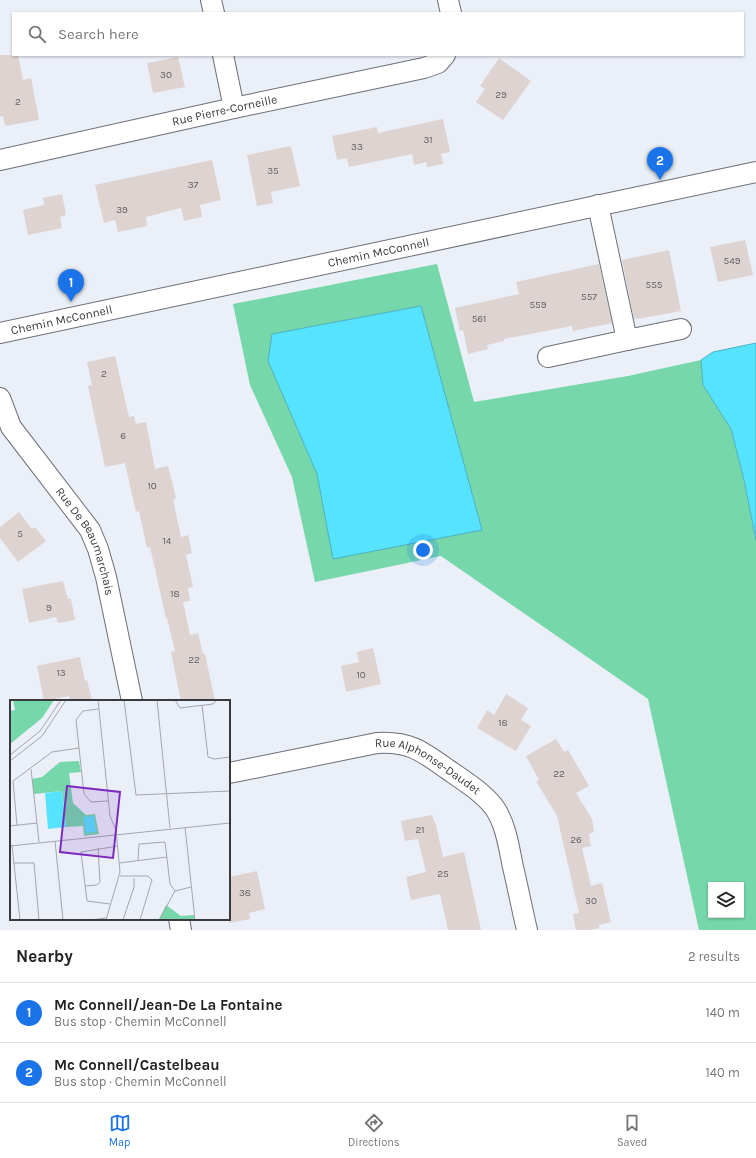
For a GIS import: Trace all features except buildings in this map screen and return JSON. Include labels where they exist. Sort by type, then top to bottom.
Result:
[{"type":"street","points":[[211,0],[214,12]]},
{"type":"street","points":[[448,0],[451,12]]},
{"type":"street","points":[[223,56],[234,108]]},
{"type":"street","name":"Rue Pierre-Corneille","points":[[0,160],[424,68],[438,63],[444,56]]},
{"type":"street","name":"Chemin McConnell","points":[[0,333],[756,172]]},
{"type":"street","points":[[598,205],[627,340]]},
{"type":"street","points":[[548,357],[681,329]]},
{"type":"street","name":"Rue De Beaumarchais","points":[[0,398],[11,427],[90,530],[98,549],[106,577],[132,700]]},
{"type":"street","name":"Rue Alphonse-Daudet","points":[[230,773],[377,743],[392,742],[406,745],[423,752],[482,794],[494,808],[502,824],[508,844],[527,930]]},
{"type":"street","points":[[179,920],[181,930]]},
{"type":"green space","points":[[437,264],[474,402],[628,376],[701,360],[703,385],[731,429],[744,480],[756,540],[756,930],[699,930],[648,699],[441,556],[315,582],[292,477],[250,385],[233,304]]},
{"type":"water","points":[[421,306],[482,530],[333,559],[317,474],[268,361],[272,334]]},
{"type":"water","points":[[756,343],[756,540],[744,480],[731,429],[703,385],[701,360],[713,352]]},
{"type":"place","name":"Mc Connell/Castelbeau","points":[[660,180]]},
{"type":"place","name":"Mc Connell/Jean-De La Fontaine","points":[[71,302]]}]
